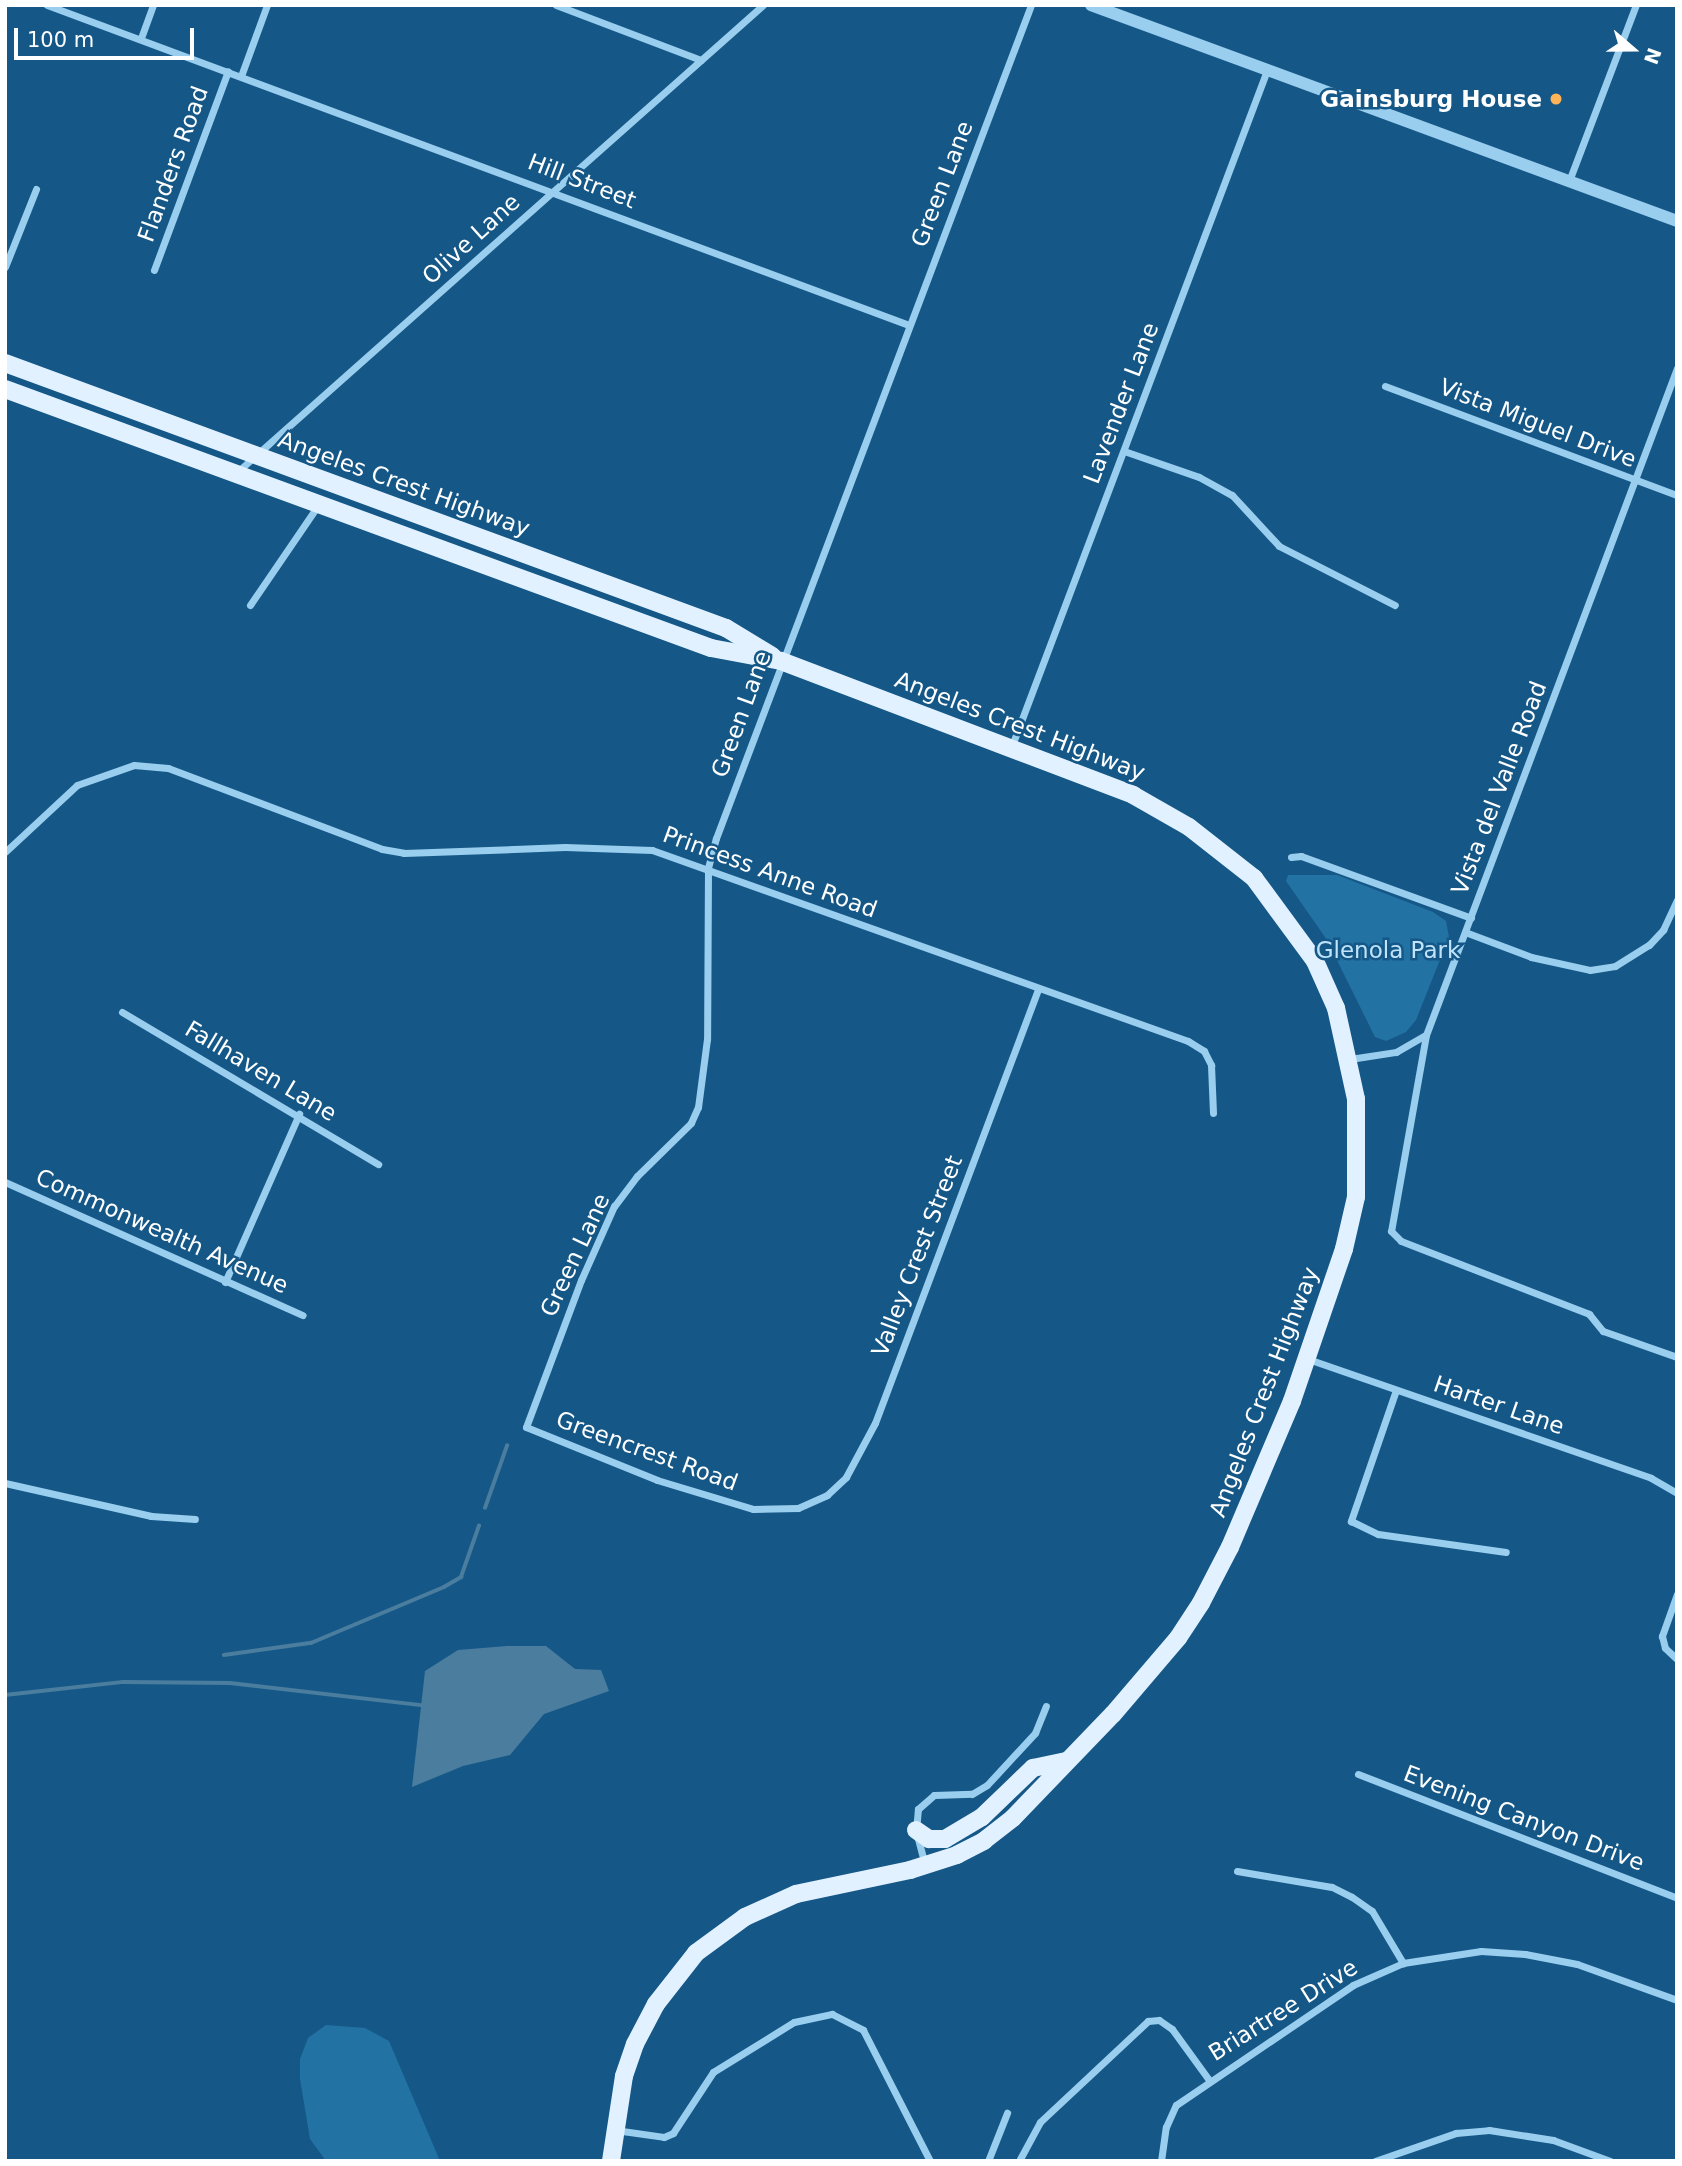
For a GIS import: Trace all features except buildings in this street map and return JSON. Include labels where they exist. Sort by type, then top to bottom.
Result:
[{"type":"main road","name":"Angeles Crest Highway","points":[[5,363],[726,628],[781,661],[1133,795],[1189,827],[1254,878],[1315,961],[1336,1008],[1350,1059],[1359,1133],[1356,1197],[1344,1249],[1307,1359],[1230,1548],[1190,1620],[1165,1655],[1067,1761],[984,1841],[925,1866],[796,1894],[745,1917],[705,1946],[668,1986],[644,2024],[624,2076],[611,2161]]},
{"type":"main road","name":"Angeles Crest Highway","points":[[5,388],[711,648],[781,661]]},
{"type":"main road","points":[[916,1830],[929,1839],[945,1839],[982,1817],[1033,1768],[1067,1761]]},
{"type":"street","name":"Hill Street","points":[[47,5],[909,325]]},
{"type":"street","points":[[141,38],[153,5]]},
{"type":"street","name":"Flanders Road","points":[[241,76],[267,5]]},
{"type":"street","points":[[556,5],[701,60]]},
{"type":"street","name":"Olive Lane","points":[[235,473],[763,5]]},
{"type":"street","name":"Green Lane","points":[[526,1427],[581,1280],[614,1206],[637,1176],[691,1123],[698,1107],[707,1039],[708,868],[781,661],[1031,5]]},
{"type":"street","points":[[1091,5],[1677,221]]},
{"type":"street","points":[[1569,181],[1636,5]]},
{"type":"street","name":"Lavender Lane","points":[[1010,748],[1267,70]]},
{"type":"street","name":"Flanders Road","points":[[154,270],[228,71]]},
{"type":"street","points":[[5,267],[36,189]]},
{"type":"street","name":"Vista del Valle Road","points":[[1677,368],[1426,1035],[1391,1231],[1402,1241],[1589,1314],[1603,1331],[1677,1357]]},
{"type":"street","name":"Vista Miguel Drive","points":[[1385,386],[1677,495]]},
{"type":"street","points":[[1124,451],[1199,477],[1232,495],[1279,546],[1395,605]]},
{"type":"street","points":[[250,605],[319,504]]},
{"type":"street","name":"Princess Anne Road","points":[[5,852],[77,785],[134,765],[169,768],[373,846],[404,853],[635,847],[708,868],[1037,990],[1077,1000],[1204,1051],[1215,1079],[1213,1112]]},
{"type":"street","points":[[1292,857],[1301,856],[1471,918]]},
{"type":"street","points":[[1465,932],[1542,960],[1590,970],[1615,966],[1649,945],[1662,930],[1677,900]]},
{"type":"street","name":"Valley Crest Street","points":[[798,1508],[827,1494],[860,1455],[1037,990]]},
{"type":"street","name":"Fallhaven Lane","points":[[122,1012],[299,1114],[378,1164]]},
{"type":"street","points":[[1350,1059],[1396,1052],[1426,1035]]},
{"type":"street","points":[[225,1282],[299,1114]]},
{"type":"street","name":"Commonwealth Avenue","points":[[5,1182],[303,1315]]},
{"type":"street","name":"Harter Lane","points":[[1307,1359],[1651,1478],[1677,1493]]},
{"type":"street","points":[[1396,1390],[1351,1521],[1378,1534],[1506,1552]]},
{"type":"street","name":"Greencrest Road","points":[[526,1427],[657,1480],[728,1502],[754,1509],[798,1508]]},
{"type":"street","points":[[5,1483],[151,1516],[195,1519]]},
{"type":"street","points":[[1677,1594],[1662,1636],[1677,1659]]},
{"type":"street","points":[[925,1866],[916,1830],[918,1809],[934,1794],[972,1794],[987,1785],[1035,1734],[1046,1706]]},
{"type":"street","name":"Evening Canyon Drive","points":[[1358,1773],[1677,1898]]},
{"type":"street","points":[[1237,1871],[1332,1887],[1352,1896],[1372,1911],[1403,1963]]},
{"type":"street","name":"Briartree Drive","points":[[1161,2161],[1166,2127],[1176,2105],[1209,2080],[1353,1985],[1403,1963],[1480,1951],[1525,1955],[1577,1964],[1677,2000]]},
{"type":"street","points":[[615,2130],[664,2137],[673,2133],[713,2072],[794,2022],[832,2014],[863,2030],[930,2161]]},
{"type":"street","points":[[1020,2159],[1040,2122],[1149,2021],[1159,2020],[1172,2029],[1209,2080]]},
{"type":"street","points":[[988,2161],[1007,2113]]},
{"type":"street","points":[[1376,2161],[1456,2133],[1489,2130],[1553,2140],[1610,2161]]},
{"type":"green space","name":"Glenola Park","points":[[1288,875],[1337,875],[1433,912],[1446,921],[1449,937],[1416,1020],[1406,1032],[1386,1041],[1375,1037],[1327,940],[1286,881]]},
{"type":"green space","points":[[326,2025],[365,2028],[389,2041],[440,2161],[326,2161],[310,2139],[300,2079],[300,2059],[308,2038]]},
{"type":"shaded area","points":[[546,1646],[575,1669],[601,1670],[609,1691],[544,1714],[510,1755],[463,1766],[412,1787],[425,1671],[458,1650]]},
{"type":"waterway","points":[[485,1508],[507,1446]]},
{"type":"waterway","points":[[224,1655],[311,1643],[444,1587],[461,1577],[479,1526]]},
{"type":"waterway","points":[[5,1695],[123,1682],[230,1683],[421,1705]]},
{"type":"place","name":"Gainsburg House","points":[[1556,99]]}]
